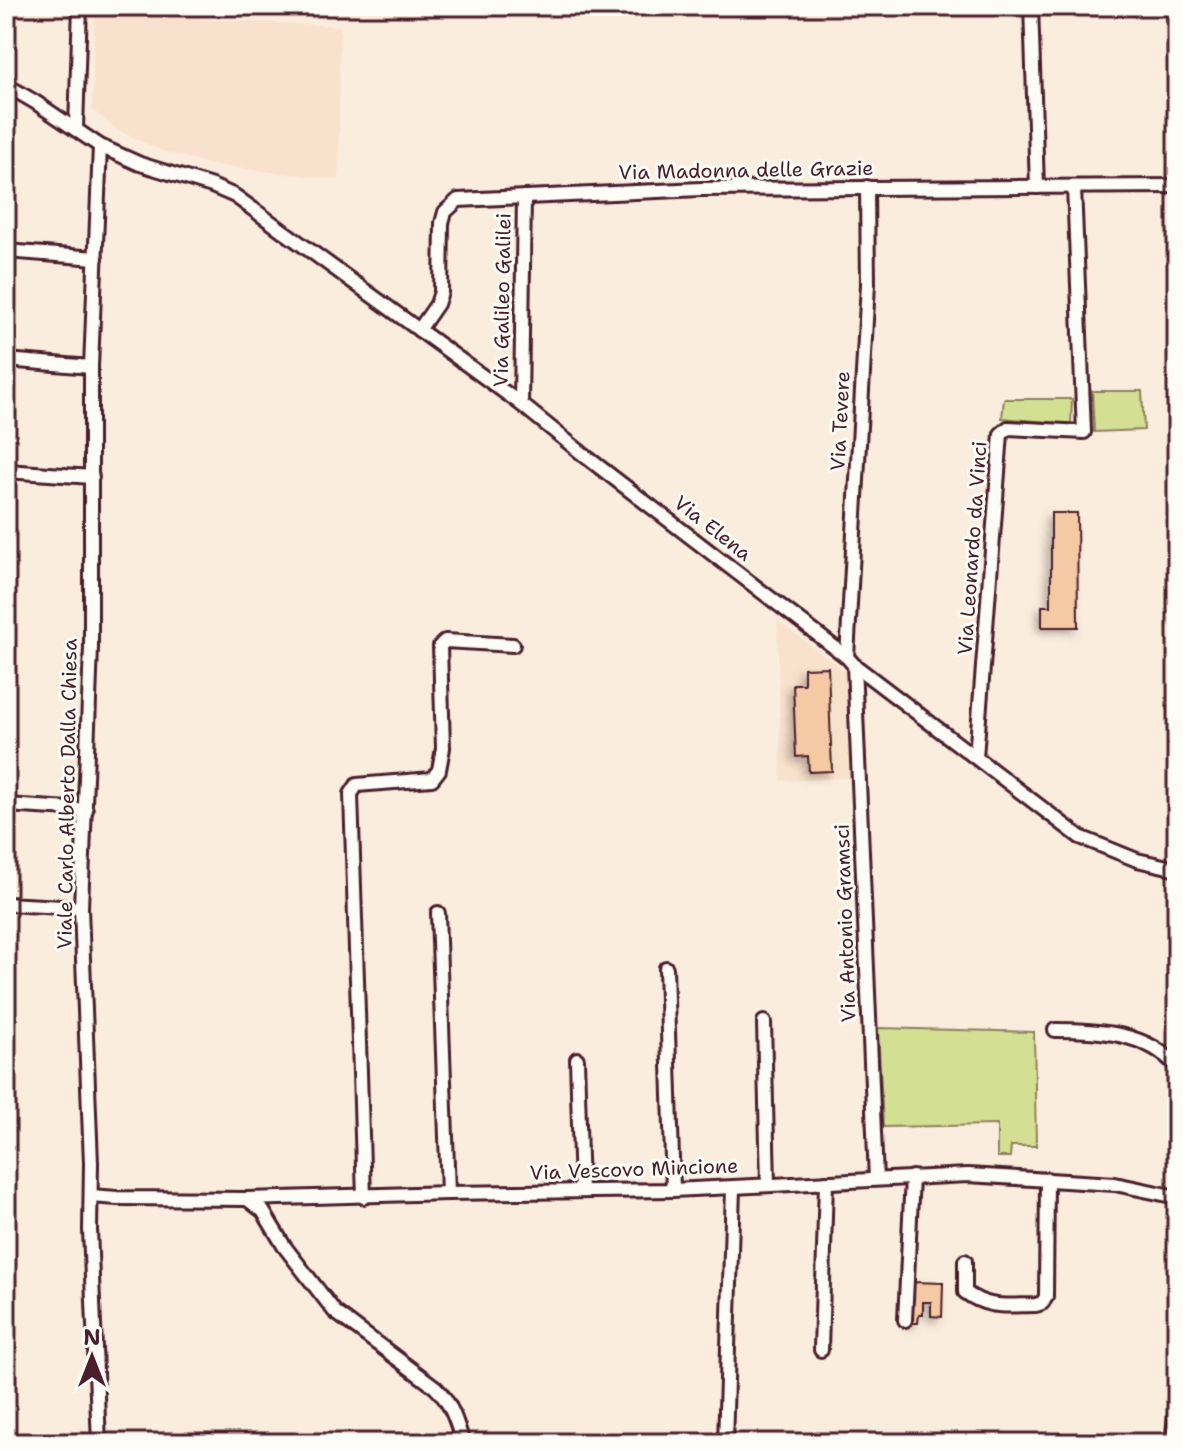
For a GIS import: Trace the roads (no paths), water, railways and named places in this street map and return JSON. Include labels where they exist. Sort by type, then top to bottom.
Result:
[{"type":"street","points":[[76,128],[80,6]]},
{"type":"street","points":[[1031,6],[1037,187]]},
{"type":"street","points":[[1174,6],[1177,94]]},
{"type":"street","points":[[6,85],[100,146]]},
{"type":"street","name":"Via Elena","points":[[100,146],[140,164],[235,196],[521,404],[1080,837],[1137,860],[1177,869]]},
{"type":"street","name":"Viale Carlo Alberto Dalla Chiesa","points":[[99,1443],[81,908],[91,648],[91,367],[100,146]]},
{"type":"street","name":"Via Madonna delle Grazie","points":[[419,330],[437,304],[441,292],[442,223],[445,212],[458,200],[701,189],[1177,186]]},
{"type":"street","name":"Via Tevere","points":[[851,661],[868,284],[867,187]]},
{"type":"street","name":"Via Leonardo da Vinci","points":[[976,757],[1001,434],[1008,428],[1084,432],[1074,187]]},
{"type":"street","name":"Via Galileo Galilei","points":[[521,404],[524,197]]},
{"type":"street","points":[[6,251],[96,258]]},
{"type":"street","points":[[6,360],[91,367]]},
{"type":"street","points":[[6,471],[92,477]]},
{"type":"street","points":[[364,1197],[351,794],[357,785],[432,779],[439,770],[443,748],[440,646],[445,641],[513,645]]},
{"type":"street","name":"Via Antonio Gramsci","points":[[851,661],[876,1179]]},
{"type":"street","points":[[6,805],[86,810]]},
{"type":"street","points":[[6,904],[81,908]]},
{"type":"street","points":[[438,913],[448,1193]]},
{"type":"street","points":[[666,968],[673,1190]]},
{"type":"street","points":[[764,1022],[768,1184]]},
{"type":"street","points":[[1055,1030],[1092,1030],[1138,1040],[1158,1049],[1177,1067]]},
{"type":"street","points":[[577,1059],[581,1191]]},
{"type":"street","name":"Via Vescovo Mincione","points":[[91,1196],[247,1199],[673,1190],[968,1175],[1115,1184],[1177,1197]]},
{"type":"street","points":[[905,1320],[912,1177]]},
{"type":"street","points":[[965,1261],[965,1292],[975,1300],[988,1305],[1042,1303],[1046,1297],[1047,1179]]},
{"type":"street","points":[[821,1350],[826,1182]]},
{"type":"street","points":[[725,1443],[733,1188]]},
{"type":"street","points":[[247,1199],[263,1211],[284,1246],[335,1312],[445,1396],[463,1443]]},
{"type":"street","points":[[1172,1443],[1177,1399]]}]
